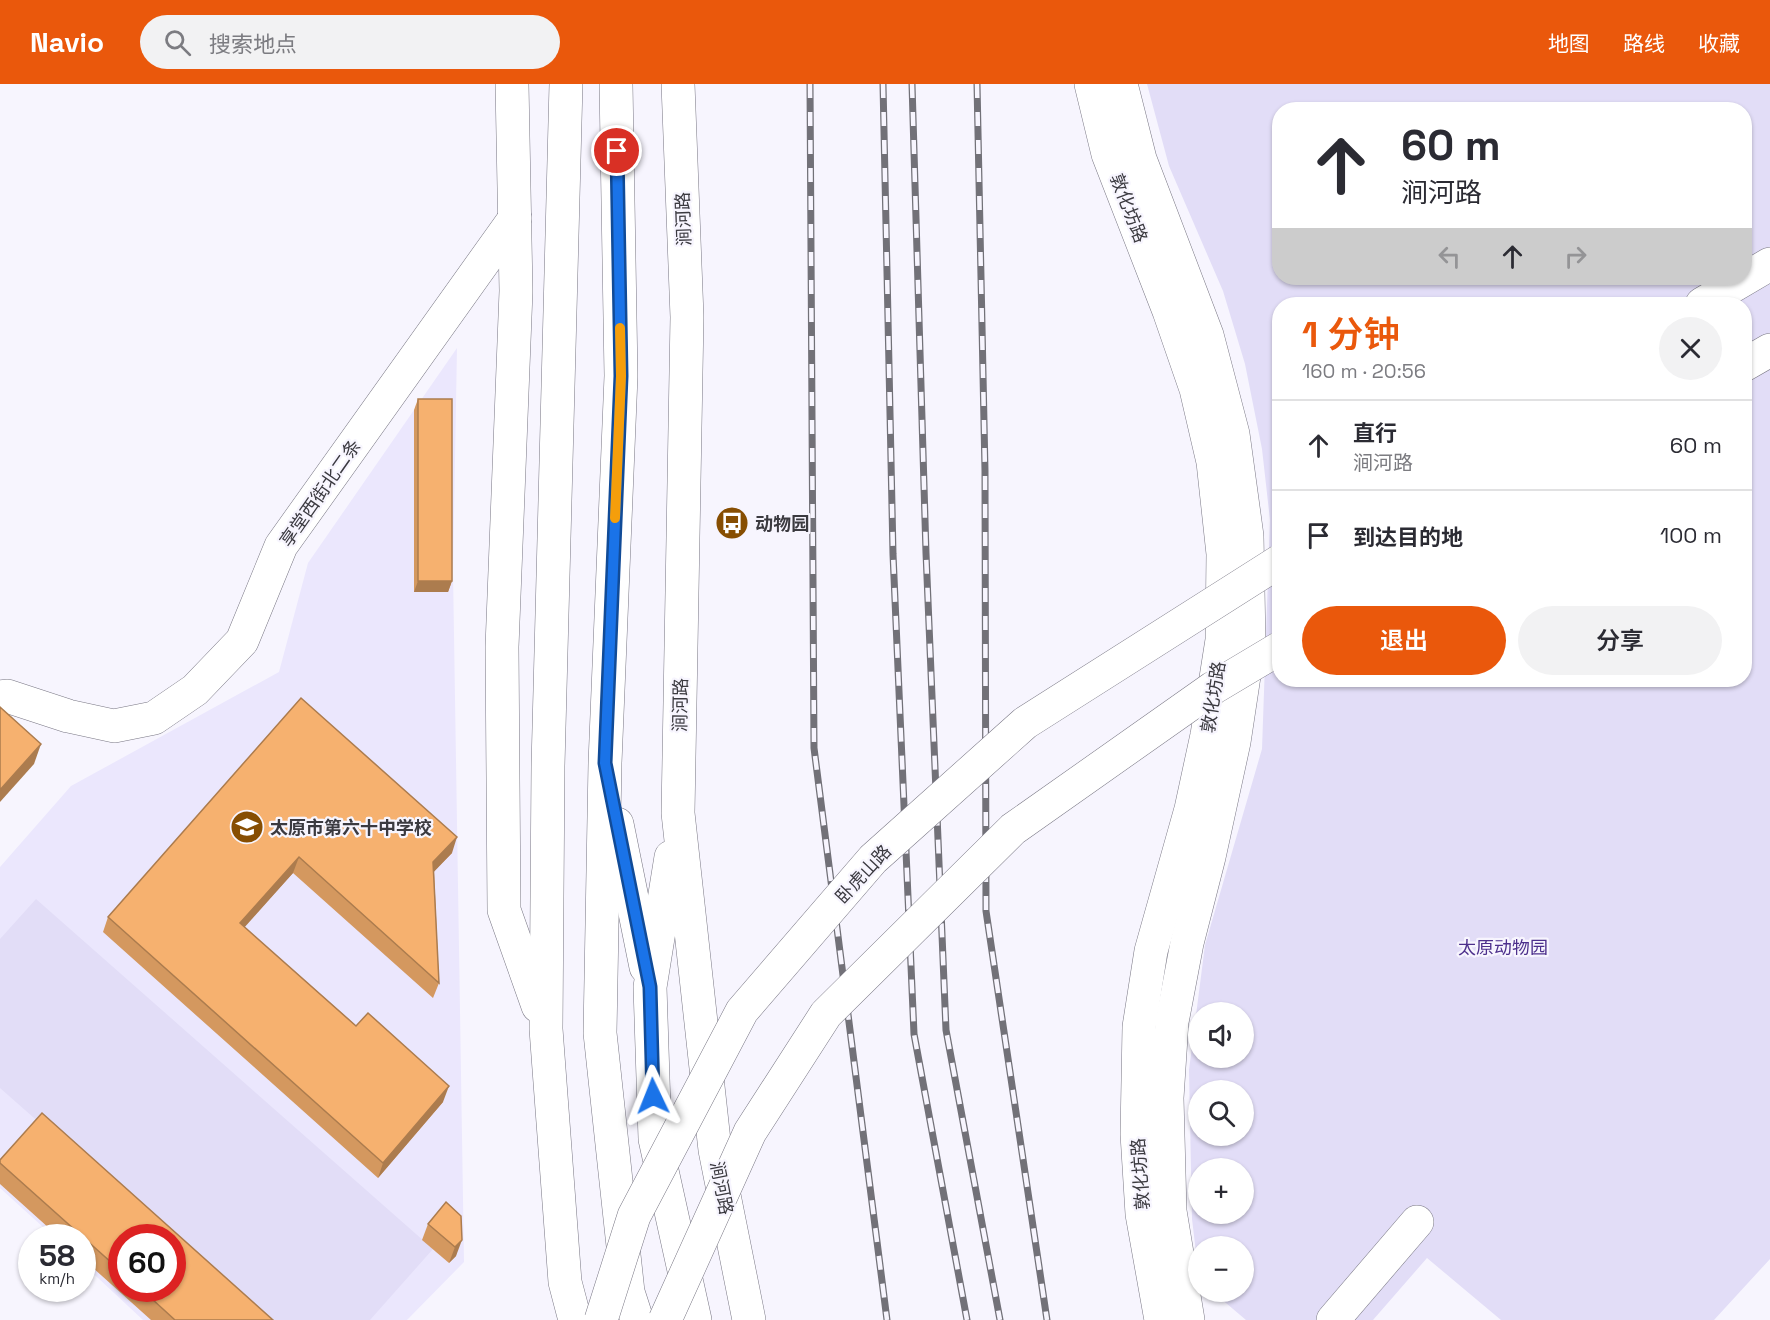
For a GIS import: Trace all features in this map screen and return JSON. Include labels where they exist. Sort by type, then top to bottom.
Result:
[{"type":"main road","points":[[512,84],[516,291],[502,647],[504,909],[546,1029]]},
{"type":"main road","points":[[566,84],[548,766],[546,1029],[565,1282],[575,1320]]},
{"type":"main road","points":[[616,84],[621,376],[605,763],[600,1033],[628,1292],[637,1320]]},
{"type":"main road","name":"涧河路","points":[[678,84],[687,317],[678,813],[715,1150],[749,1320]]},
{"type":"main road","name":"敦化坊路","points":[[1091,84],[1108,154],[1169,311],[1196,389],[1213,462],[1223,554],[1222,640],[1207,735],[1191,809],[1151,951],[1140,1027],[1137,1134],[1142,1214],[1161,1320]]},
{"type":"main road","name":"敦化坊路","points":[[1120,84],[1140,159],[1207,335],[1233,434],[1246,536],[1249,643],[1234,742],[1209,857],[1187,943],[1172,1022],[1167,1098],[1170,1211],[1188,1320]]},
{"type":"main road","name":"享堂西街北二条","points":[[0,697],[7,696],[68,716],[114,726],[154,718],[195,690],[242,641],[281,546],[515,218]]},
{"type":"main road","points":[[1752,272],[1770,258]]},
{"type":"main road","points":[[1752,275],[1770,264]]},
{"type":"main road","points":[[1714,297],[1734,285]]},
{"type":"main road","points":[[1752,360],[1770,350]]},
{"type":"main road","name":"卧虎山路","points":[[601,1320],[634,1216],[742,1011],[873,859],[1025,723],[1272,566]]},
{"type":"main road","points":[[665,1320],[750,1132],[826,1014],[1013,829],[1213,688],[1272,653]]},
{"type":"main road","points":[[605,763],[650,987],[655,1139],[694,1320]]},
{"type":"main road","points":[[650,987],[678,813]]},
{"type":"main road","points":[[1333,1320],[1417,1222]]},
{"type":"shaded area","name":"太原市第六十中学校","points":[[457,348],[453,572],[464,1262],[407,1320],[143,1320],[124,1302],[186,1302],[186,1224],[108,1224],[108,1287],[96,1276],[96,1224],[40,1224],[0,1188],[0,867],[71,786],[279,672],[308,563]]},
{"type":"green space","name":"太原动物园","points":[[1147,84],[1770,84],[1770,1259],[1714,1320],[1501,1320],[1427,1258],[1373,1320],[1246,1320],[1225,1302],[1254,1302],[1254,1236],[1194,1236],[1193,1224],[1254,1224],[1254,1158],[1191,1158],[1191,1146],[1254,1146],[1254,1080],[1189,1080],[1189,1070],[1189,1068],[1254,1068],[1254,1002],[1198,1002],[1205,945],[1262,749],[1270,520],[1262,449],[1245,364],[1223,291],[1169,166]]},
{"type":"green space","points":[[36,899],[433,1249],[370,1320],[262,1320],[186,1251],[186,1224],[154,1224],[0,1088],[0,939]]},
{"type":"building","points":[[418,399],[452,399],[452,581],[418,581]]},
{"type":"building","points":[[301,698],[457,837],[433,862],[439,983],[299,857],[240,923],[356,1026],[368,1013],[449,1086],[383,1163],[108,917]]},
{"type":"building","points":[[0,707],[41,744],[0,790]]},
{"type":"building","points":[[42,1113],[166,1224],[108,1224],[108,1259],[96,1249],[96,1224],[68,1224],[0,1163],[0,1160]]},
{"type":"building","points":[[446,1202],[461,1216],[462,1240],[455,1247],[428,1224]]},
{"type":"building","points":[[186,1242],[273,1320],[175,1320],[155,1302],[186,1302]]},
{"type":"railway","points":[[810,84],[814,748],[887,1320]]},
{"type":"railway","points":[[883,84],[893,554],[914,1034],[967,1320]]},
{"type":"railway","points":[[912,84],[926,553],[946,1030],[1000,1320]]},
{"type":"railway","points":[[977,84],[985,471],[986,911],[1047,1320]]},
{"type":"slow traffic","points":[[615,518],[621,376],[620,328]]},
{"type":"place","name":"动物园","points":[[732,523]]},
{"type":"place","name":"太原市第六十中学校","points":[[247,827]]},
{"type":"route","points":[[617,151],[621,376],[605,763],[650,987],[653,1096]]}]
